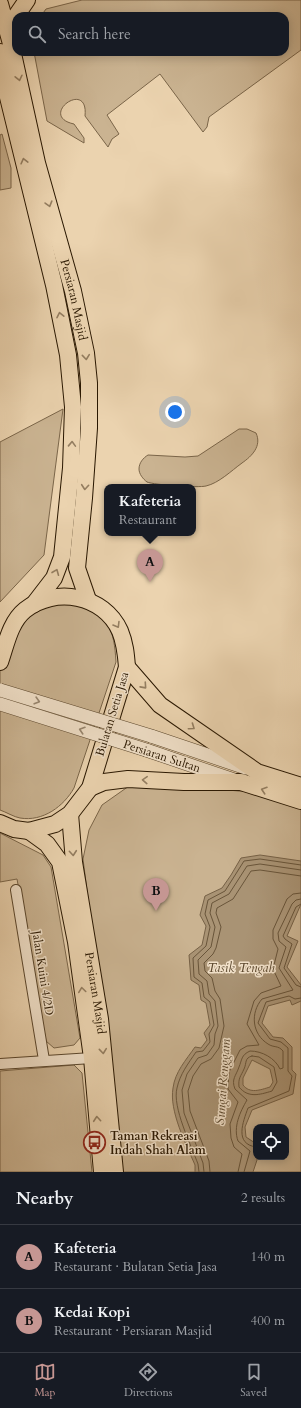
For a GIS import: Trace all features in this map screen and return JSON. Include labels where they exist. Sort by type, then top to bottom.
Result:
[{"type":"main road","points":[[19,12],[27,0]]},
{"type":"main road","name":"Persiaran Masjid","points":[[0,4],[12,49]]},
{"type":"main road","points":[[10,40],[12,32]]},
{"type":"main road","points":[[0,52],[6,89]]},
{"type":"main road","name":"Persiaran Masjid","points":[[14,56],[37,162],[73,291],[86,353],[89,383],[89,435],[77,568],[88,600]]},
{"type":"main road","name":"Persiaran Masjid","points":[[0,69],[58,309],[68,356],[73,407],[71,468],[62,557],[54,578],[34,604]]},
{"type":"main road","name":"Bulatan Setia Jasa","points":[[0,662],[10,630],[24,611],[34,604],[52,597],[67,596],[88,600],[105,611],[112,618],[120,631],[126,649],[127,667],[90,788],[70,814],[55,824],[42,829],[28,831],[14,829],[0,823]]},
{"type":"main road","points":[[127,667],[160,705],[257,772]]},
{"type":"main road","name":"Persiaran Sultan","points":[[257,772],[296,792]]},
{"type":"main road","points":[[90,788],[104,782],[128,779],[184,782],[241,782]]},
{"type":"main road","name":"Persiaran Sultan","points":[[241,782],[296,792]]},
{"type":"main road","name":"Persiaran Masjid","points":[[70,814],[74,862],[100,1019],[116,1172]]},
{"type":"main road","name":"Persiaran Masjid","points":[[28,831],[47,844],[60,862],[76,942],[92,1058],[102,1172]]},
{"type":"street","name":"Persiaran Sultan","points":[[0,690],[151,736],[257,772]]},
{"type":"street","name":"Persiaran Sultan","points":[[0,704],[241,782]]},
{"type":"street","name":"Jalan Kuini 4/2D","points":[[16,890],[44,1060]]},
{"type":"street","points":[[0,1064],[92,1058]]},
{"type":"shaded area","points":[[82,0],[301,0],[301,50],[209,117],[207,127],[203,132],[160,74],[107,115],[119,134],[112,139],[108,147],[85,116],[84,105],[80,100],[74,100],[67,103],[62,108],[61,114],[64,120],[74,124],[84,138],[84,143],[47,121],[35,56],[289,56],[289,12],[44,12],[46,9]]},
{"type":"shaded area","points":[[2,134],[11,168],[11,188],[0,190],[0,135]]},
{"type":"shaded area","points":[[63,409],[44,555],[0,602],[0,442]]},
{"type":"shaded area","points":[[239,429],[247,429],[256,433],[258,438],[255,450],[246,460],[216,482],[206,486],[196,487],[196,484],[158,484],[147,482],[140,475],[140,465],[143,459],[148,455],[185,457],[198,456]]},
{"type":"shaded area","points":[[78,603],[97,614],[108,625],[114,641],[116,662],[74,788],[70,795],[59,806],[45,815],[29,819],[20,818],[0,810],[0,670],[13,632],[43,604]]},
{"type":"shaded area","points":[[169,784],[248,792],[301,806],[301,1172],[123,1172],[83,859],[89,830],[102,805],[129,786]]},
{"type":"shaded area","points":[[0,833],[43,855],[51,867],[80,1038],[74,1045],[54,1048],[46,1041],[17,879],[0,882]]},
{"type":"shaded area","points":[[74,1065],[82,1073],[92,1172],[0,1172],[0,1071]]},
{"type":"water","name":"Tasik Tengah","points":[[260,855],[301,861],[301,904],[287,936],[298,941],[287,967],[301,985],[301,1001],[292,1005],[290,1000],[268,1006],[262,1023],[273,1037],[283,1038],[292,1047],[292,1070],[296,1074],[293,1094],[252,1110],[245,1127],[246,1137],[253,1142],[253,1160],[257,1160],[253,1172],[195,1172],[195,1165],[179,1127],[173,1107],[172,1097],[174,1082],[178,1071],[195,1047],[201,1048],[207,1040],[204,1033],[210,1025],[206,1003],[201,1000],[199,985],[191,980],[189,955],[202,945],[206,926],[200,915],[205,896],[222,888],[241,858]],"holes":[[[252,1060],[270,1069],[273,1082],[270,1087],[259,1090],[249,1090],[243,1085],[243,1078]]]},
{"type":"place","name":"Kafeteria","points":[[150,582]]},
{"type":"place","name":"Kedai Kopi","points":[[156,911]]},
{"type":"place","name":"Taman Rekreasi Indah Shah Alam","points":[[94,1143]]},
{"type":"water label","name":"Sungai Renggam","points":[[223,1082]]}]
